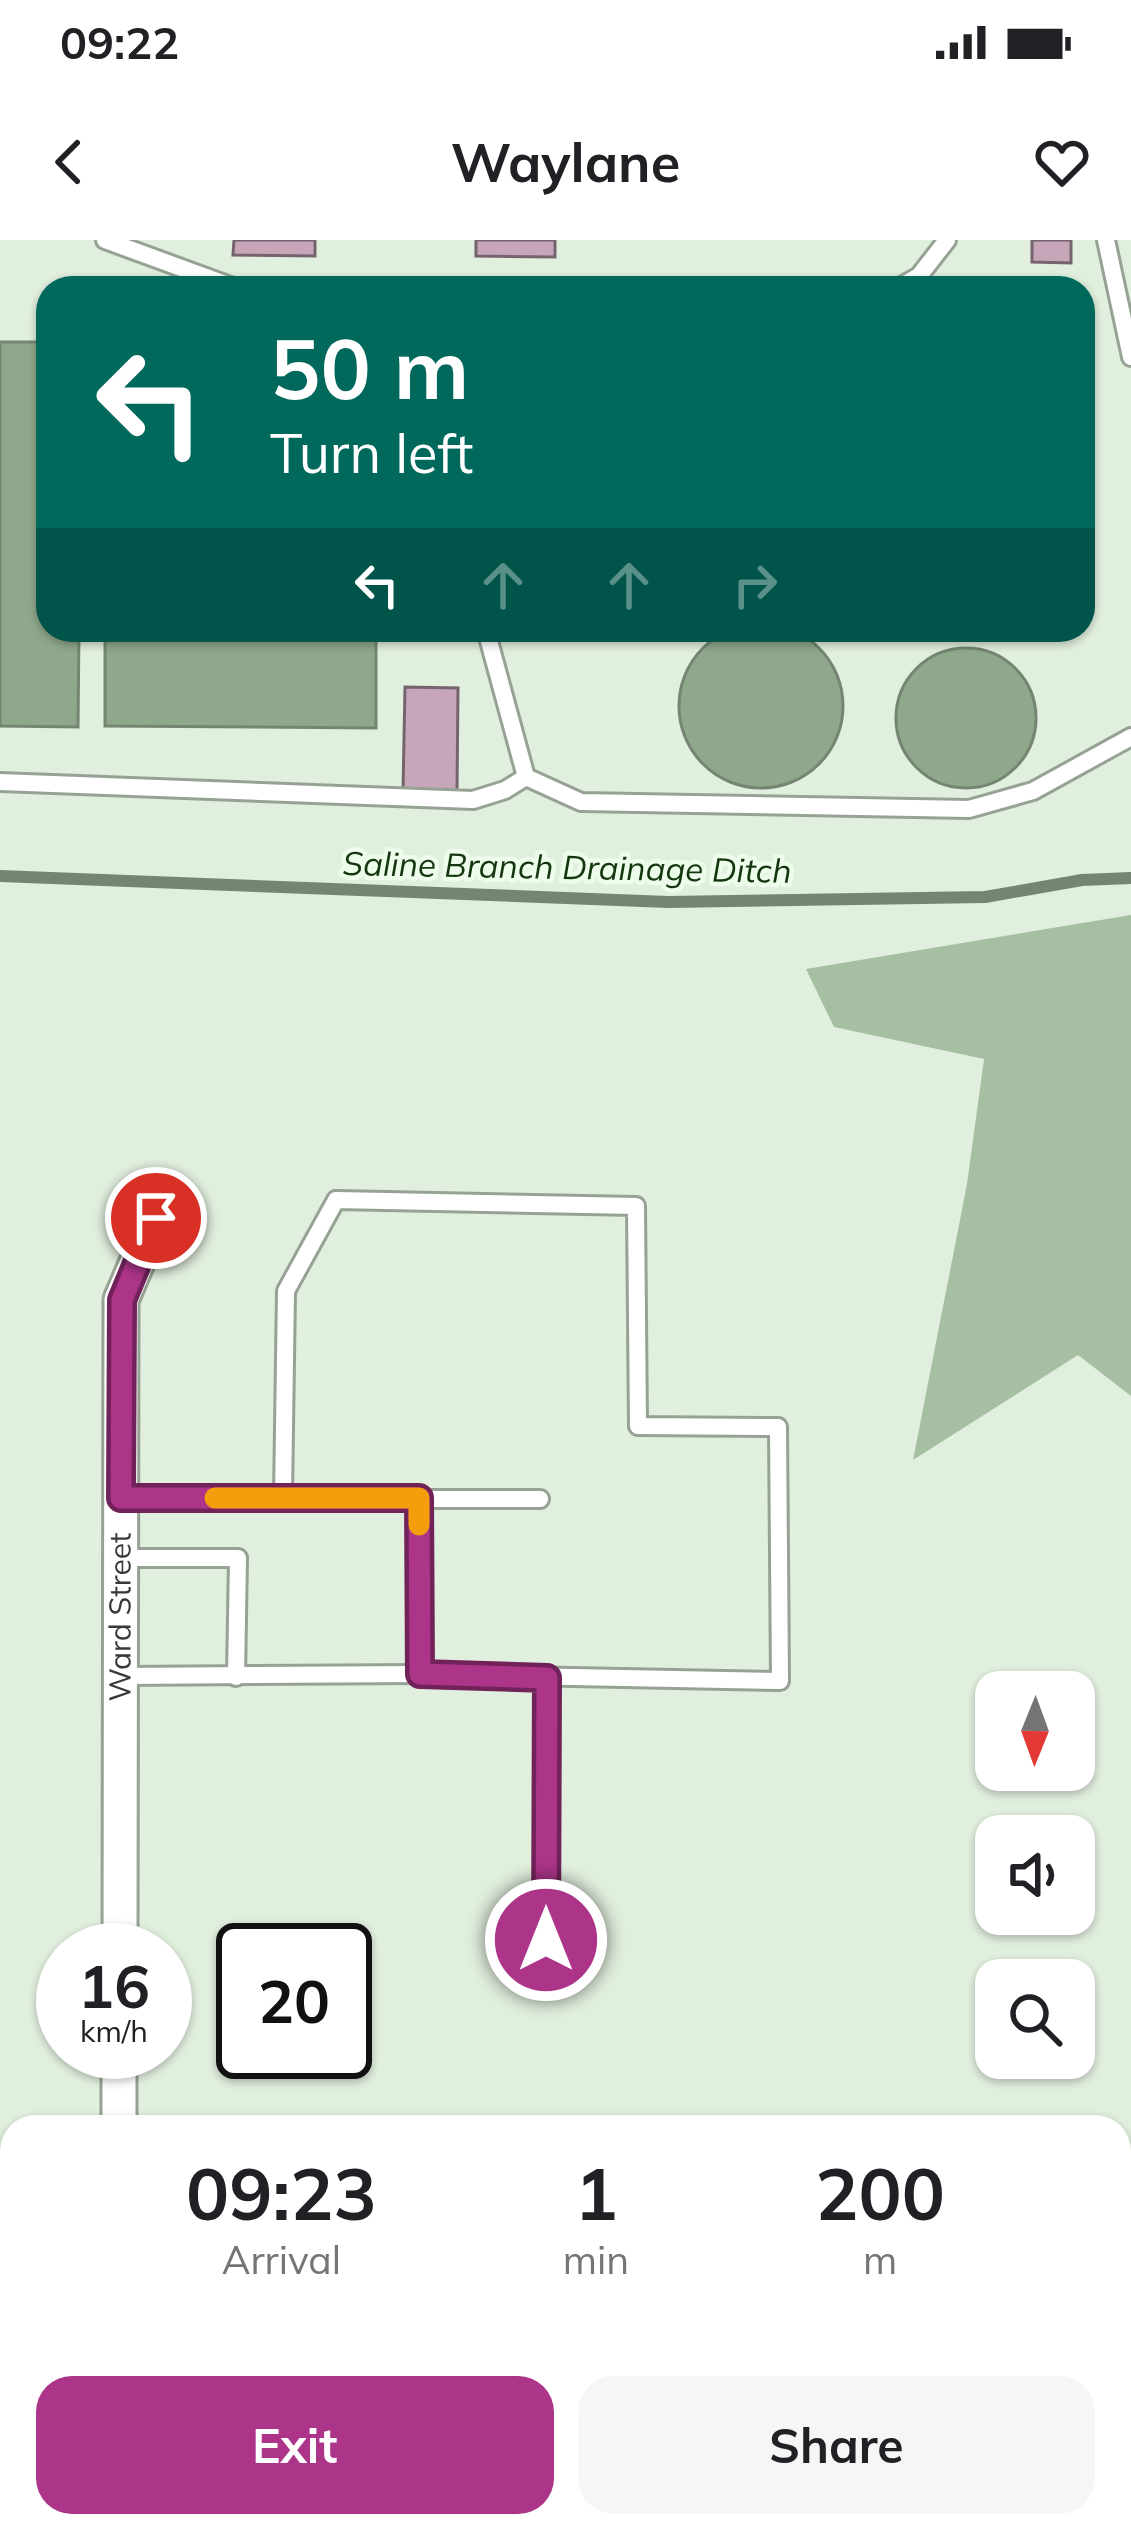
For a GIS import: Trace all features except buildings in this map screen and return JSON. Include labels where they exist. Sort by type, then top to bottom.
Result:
[{"type":"street","name":"Ward Street","points":[[120,1923],[122,1300],[156,1218]]},
{"type":"street","points":[[119,2079],[119,2115]]},
{"type":"lane","points":[[105,240],[203,276]]},
{"type":"lane","points":[[919,276],[947,240]]},
{"type":"lane","points":[[1106,240],[1131,357]]},
{"type":"lane","points":[[489,642],[526,777]]},
{"type":"lane","points":[[526,777],[581,802],[969,809],[1033,791],[1131,737]]},
{"type":"lane","points":[[0,782],[472,800],[506,790],[526,777]]},
{"type":"lane","points":[[121,1676],[420,1674],[780,1681],[778,1427],[638,1426],[636,1206],[336,1200],[286,1291],[284,1497]]},
{"type":"lane","points":[[121,1498],[540,1499]]},
{"type":"lane","points":[[419,1498],[420,1674]]},
{"type":"lane","points":[[121,1558],[238,1558],[236,1677]]},
{"type":"lane","points":[[546,1984],[547,1678]]},
{"type":"shaded area","points":[[0,342],[36,342],[36,642],[79,642],[78,727],[0,726]]},
{"type":"shaded area","points":[[105,642],[376,642],[376,728],[105,726]]},
{"type":"shaded area","points":[[710,642],[812,642],[829,660],[841,690],[841,722],[829,752],[807,774],[777,786],[745,786],[715,774],[693,752],[681,722],[685,675]]},
{"type":"shaded area","points":[[966,648],[993,653],[1016,668],[1031,691],[1036,718],[1031,745],[1016,768],[993,783],[966,788],[939,783],[916,768],[901,745],[896,718],[901,691],[916,668],[939,653]]},
{"type":"shaded area","points":[[1131,915],[1131,1396],[1078,1355],[913,1460],[967,1184],[984,1059],[834,1027],[806,969]]},
{"type":"waterway","name":"Saline Branch Drainage Ditch","points":[[0,876],[668,902],[985,897],[1082,880],[1131,878]]},
{"type":"slow traffic","points":[[215,1498],[419,1498],[419,1525]]},
{"type":"route","points":[[156,1218],[122,1300],[121,1498],[419,1498],[420,1674],[547,1678],[546,1940]]}]
